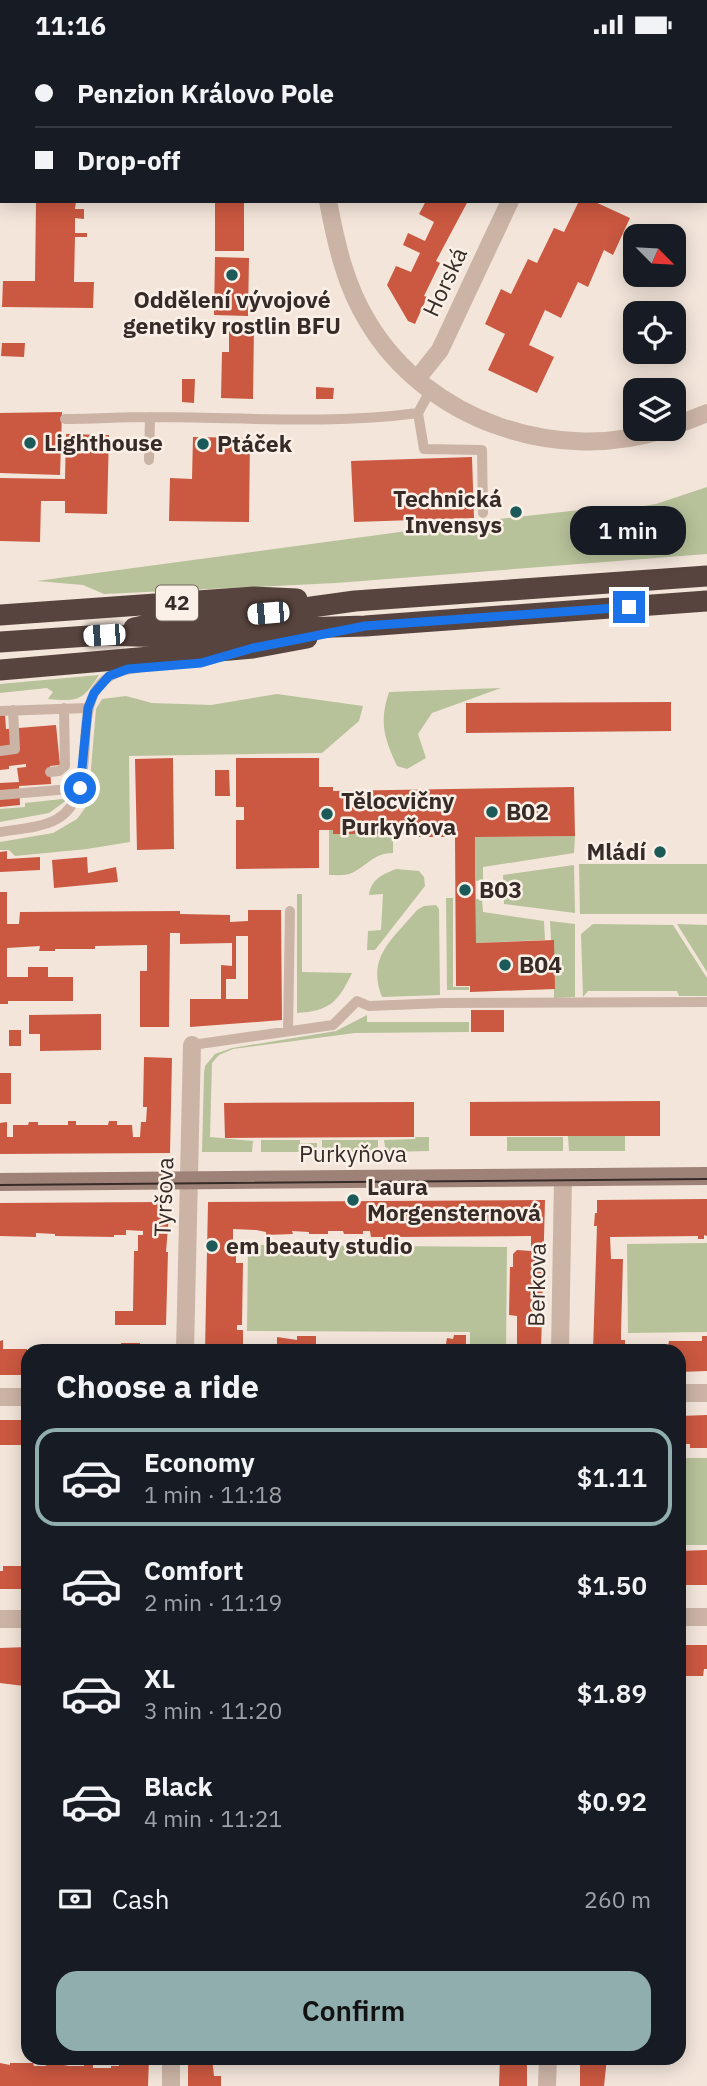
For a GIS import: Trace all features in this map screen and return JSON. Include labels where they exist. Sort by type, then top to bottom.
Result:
[{"type":"highway","points":[[104,635],[166,621],[268,613],[355,601],[707,576]]},
{"type":"highway","name":"42","points":[[0,615],[254,597],[355,601]]},
{"type":"highway","points":[[0,642],[104,635],[167,637],[269,629],[365,626],[707,601]]},
{"type":"highway","name":"42","points":[[0,670],[253,648],[365,626]]},
{"type":"street","points":[[328,203],[340,259],[368,323],[393,356],[424,385],[469,414],[506,429],[544,439],[623,439]]},
{"type":"street","name":"Horská","points":[[424,385],[509,203]]},
{"type":"street","points":[[686,421],[707,413]]},
{"type":"street","name":"Tyršova","points":[[185,1344],[192,1045]]},
{"type":"street","name":"Purkyňova","points":[[0,1182],[707,1176]]},
{"type":"street","name":"Berkova","points":[[560,1344],[563,1178]]},
{"type":"street","points":[[686,1393],[707,1393]]},
{"type":"street","points":[[0,1397],[21,1397]]},
{"type":"street","points":[[686,1617],[707,1616]]},
{"type":"street","points":[[0,1619],[21,1619]]},
{"type":"street","points":[[171,2065],[171,2086]]},
{"type":"street","points":[[547,2086],[548,2065]]},
{"type":"lane","points":[[424,385],[418,413],[424,449],[482,450],[483,513]]},
{"type":"lane","points":[[65,419],[150,417],[322,421],[418,413]]},
{"type":"lane","points":[[149,460],[150,417]]},
{"type":"lane","points":[[0,832],[57,819],[69,810],[80,788],[88,708],[94,693],[109,676],[128,669],[201,663],[253,648]]},
{"type":"lane","points":[[50,772],[59,771],[65,766],[65,708]]},
{"type":"lane","points":[[0,711],[88,708]]},
{"type":"lane","points":[[0,751],[15,749],[13,711]]},
{"type":"lane","points":[[0,795],[80,788]]},
{"type":"lane","points":[[288,1031],[290,911]]},
{"type":"lane","points":[[192,1045],[333,1025],[357,1001],[369,1006],[443,1003],[707,1002]]},
{"type":"green space","points":[[707,487],[707,554],[336,583],[104,594],[83,585],[37,581],[481,521],[589,509],[631,508],[656,504]]},
{"type":"green space","points":[[99,675],[89,690],[74,699],[48,699],[53,692],[47,688],[0,693],[0,684]]},
{"type":"green space","points":[[501,688],[432,713],[418,734],[426,758],[407,769],[397,766],[384,730],[384,713],[389,692]]},
{"type":"green space","points":[[277,694],[363,706],[359,721],[322,753],[129,756],[130,842],[15,856],[9,850],[0,850],[0,842],[53,833],[77,819],[88,804],[96,709],[102,699],[126,696],[152,703],[211,705]]},
{"type":"green space","points":[[67,800],[49,813],[0,822],[0,809]]},
{"type":"green space","points":[[329,830],[333,830],[333,834],[393,834],[393,853],[376,857],[349,874],[329,875]]},
{"type":"green space","points":[[575,836],[574,853],[483,867],[483,881],[476,881],[475,837]]},
{"type":"green space","points":[[579,864],[707,864],[707,914],[580,914]]},
{"type":"green space","points":[[574,865],[575,913],[504,904],[503,875]]},
{"type":"green space","points":[[396,869],[419,871],[424,877],[425,886],[375,950],[367,950],[368,931],[381,930],[383,894],[369,895],[370,889],[378,878]]},
{"type":"green space","points":[[297,894],[302,894],[302,972],[352,973],[332,1003],[318,1010],[297,1013]]},
{"type":"green space","points":[[446,898],[453,898],[453,987],[469,987],[469,990],[447,990]]},
{"type":"green space","points":[[476,899],[482,899],[483,912],[544,921],[545,940],[476,943]]},
{"type":"green space","points":[[436,905],[439,909],[440,995],[382,997],[377,971],[384,949],[417,910]]},
{"type":"green space","points":[[550,921],[575,924],[575,997],[554,998],[554,941],[551,940]]},
{"type":"green space","points":[[593,924],[673,925],[707,978],[707,996],[679,996],[677,991],[588,991],[583,997],[581,934]]},
{"type":"green space","points":[[677,924],[707,925],[707,972]]},
{"type":"green space","points":[[367,1015],[367,1022],[469,1022],[469,1032],[355,1033],[233,1049],[219,1055],[212,1063],[210,1137],[253,1141],[252,1152],[202,1152],[205,1066],[215,1054],[232,1048],[336,1031]]},
{"type":"green space","points":[[568,1136],[625,1136],[625,1151],[569,1151]]},
{"type":"green space","points":[[429,1137],[429,1151],[386,1152],[384,1140]]},
{"type":"green space","points":[[507,1137],[563,1137],[563,1151],[507,1151]]},
{"type":"green space","points":[[261,1140],[317,1143],[317,1152],[261,1152]]},
{"type":"green space","points":[[322,1140],[378,1140],[378,1152],[322,1152]]},
{"type":"green space","points":[[707,1243],[707,1332],[628,1333],[627,1244]]},
{"type":"green space","points":[[248,1245],[507,1247],[506,1344],[470,1344],[470,1332],[247,1331]]},
{"type":"green space","points":[[686,1458],[707,1458],[707,1545],[686,1545]]},
{"type":"building","points":[[36,203],[76,203],[75,209],[84,209],[84,219],[75,218],[75,233],[87,233],[87,237],[75,237],[74,282],[94,282],[93,308],[2,307],[3,281],[35,281]]},
{"type":"building","points":[[215,203],[244,203],[244,251],[215,251]]},
{"type":"building","points":[[425,203],[467,203],[436,261],[440,263],[424,296],[427,297],[415,324],[408,321],[387,285],[396,266],[411,272],[420,253],[403,245],[408,233],[425,241],[434,222],[419,214]]},
{"type":"building","points":[[578,203],[597,203],[630,218],[627,224],[623,224],[623,233],[613,255],[604,250],[588,287],[578,282],[561,318],[545,310],[529,345],[554,357],[537,393],[488,370],[505,334],[485,324],[501,289],[511,294],[528,259],[537,263],[554,228],[564,232]]},
{"type":"building","name":"Oddělení vývojové genetiky rostlin BFU","points":[[215,257],[249,258],[248,316],[214,315]]},
{"type":"building","points":[[229,325],[254,325],[253,399],[221,398],[222,352],[229,352]]},
{"type":"building","points":[[2,343],[25,343],[24,357],[1,356]]},
{"type":"building","points":[[182,379],[195,379],[194,403],[182,402]]},
{"type":"building","points":[[316,387],[334,388],[333,399],[316,399]]},
{"type":"building","name":"Lighthouse","points":[[62,412],[60,475],[0,473],[0,413]]},
{"type":"building","points":[[66,434],[109,435],[107,514],[65,513],[65,501],[41,501],[40,542],[0,541],[0,478],[65,479]]},
{"type":"building","points":[[193,437],[250,438],[249,522],[169,521],[170,478],[192,479]]},
{"type":"building","points":[[472,457],[474,518],[354,522],[351,461]]},
{"type":"building","points":[[671,702],[671,731],[466,733],[466,703]]},
{"type":"building","points":[[0,714],[5,714],[6,729],[56,725],[60,765],[50,766],[51,784],[19,786],[20,805],[0,807],[0,783],[19,782],[17,768],[26,767],[26,764],[0,770]]},
{"type":"building","points":[[173,758],[174,849],[137,850],[135,759]]},
{"type":"building","points":[[236,758],[319,758],[319,787],[333,787],[333,791],[574,787],[575,836],[475,837],[476,943],[554,940],[555,989],[470,992],[470,986],[456,986],[455,837],[333,834],[333,830],[319,830],[319,868],[236,869],[236,820],[244,820],[244,807],[236,807]]},
{"type":"building","points":[[215,770],[229,770],[230,796],[215,796]]},
{"type":"building","points":[[7,851],[7,859],[40,857],[40,870],[0,872],[0,852]]},
{"type":"building","points":[[87,857],[88,873],[116,867],[118,882],[54,888],[52,860]]},
{"type":"building","points":[[0,892],[7,892],[7,924],[19,924],[20,912],[180,911],[180,914],[230,915],[230,922],[248,921],[248,910],[281,910],[282,1020],[190,1027],[190,999],[221,999],[221,965],[232,966],[232,943],[180,944],[180,933],[170,933],[169,1027],[140,1027],[140,971],[147,971],[147,945],[95,946],[95,949],[55,951],[39,951],[40,946],[7,948],[7,977],[28,977],[28,967],[48,967],[48,977],[73,977],[73,1001],[8,1001],[8,1004],[0,1004]],"holes":[[[236,936],[248,936],[248,999],[226,999],[226,979],[236,979]]]},
{"type":"building","points":[[471,1010],[504,1010],[504,1032],[471,1032]]},
{"type":"building","points":[[101,1014],[101,1050],[40,1051],[40,1034],[29,1034],[29,1015]]},
{"type":"building","points":[[9,1030],[21,1030],[21,1046],[9,1046]]},
{"type":"building","points":[[144,1057],[172,1058],[170,1153],[0,1154],[0,1123],[7,1122],[7,1137],[13,1137],[13,1125],[28,1125],[29,1122],[38,1122],[38,1125],[68,1125],[68,1121],[76,1121],[76,1125],[108,1125],[109,1121],[117,1121],[117,1125],[132,1125],[133,1137],[140,1137],[141,1122],[146,1122],[147,1107],[143,1107]]},
{"type":"building","points":[[0,1073],[11,1073],[11,1104],[0,1104]]},
{"type":"building","points":[[660,1101],[660,1136],[470,1136],[470,1102]]},
{"type":"building","points":[[414,1102],[414,1137],[225,1138],[224,1103]]},
{"type":"building","points":[[707,1199],[707,1236],[704,1235],[704,1239],[698,1239],[698,1236],[610,1237],[611,1259],[623,1259],[621,1340],[625,1340],[625,1344],[593,1344],[597,1226],[594,1226],[597,1200]]},
{"type":"building","points":[[545,1200],[541,1344],[517,1344],[517,1316],[509,1315],[510,1267],[513,1267],[513,1254],[517,1250],[531,1251],[531,1236],[383,1239],[371,1237],[370,1231],[363,1231],[363,1234],[328,1231],[328,1234],[309,1234],[292,1231],[293,1234],[266,1235],[266,1232],[256,1230],[233,1229],[236,1263],[243,1263],[242,1325],[237,1325],[237,1330],[243,1330],[243,1344],[205,1344],[208,1202]]},
{"type":"building","points":[[160,1202],[169,1215],[166,1325],[115,1325],[115,1311],[133,1311],[134,1251],[138,1251],[138,1235],[143,1235],[143,1231],[126,1230],[126,1235],[114,1237],[36,1233],[36,1237],[0,1236],[0,1203]]},
{"type":"building","points":[[454,1335],[466,1335],[466,1344],[446,1344],[447,1338],[453,1339]]},
{"type":"building","points":[[297,1336],[316,1336],[316,1344],[277,1344],[277,1337],[297,1340]]},
{"type":"building","points":[[702,1336],[707,1336],[707,1371],[686,1372],[686,1344],[668,1344],[669,1341],[702,1341]]},
{"type":"building","points":[[3,1340],[3,1349],[21,1349],[21,1375],[0,1375],[0,1341]]},
{"type":"building","points":[[707,1415],[707,1448],[690,1448],[690,1444],[686,1444],[686,1416]]},
{"type":"building","points":[[0,1420],[21,1420],[21,1445],[0,1445]]},
{"type":"building","points":[[707,1550],[707,1585],[686,1585],[686,1551]]},
{"type":"building","points":[[3,1566],[21,1566],[21,1589],[0,1589],[0,1571],[3,1571]]},
{"type":"building","points":[[686,1645],[707,1645],[707,1669],[704,1669],[703,1676],[686,1676]]},
{"type":"building","points":[[21,1647],[21,1686],[0,1683],[0,1648]]},
{"type":"building","points":[[0,2063],[93,2065],[93,2068],[111,2068],[119,2065],[149,2065],[148,2086],[0,2086]]},
{"type":"building","points":[[188,2065],[213,2065],[214,2076],[221,2076],[221,2086],[188,2086]]},
{"type":"building","points":[[500,2065],[527,2065],[527,2086],[499,2086]]},
{"type":"building","points":[[580,2065],[606,2065],[604,2086],[580,2086]]},
{"type":"tram line","points":[[0,1185],[707,1179]]},
{"type":"place","name":"Oddělení vývojové genetiky rostlin BFU","points":[[232,275]]},
{"type":"place","name":"Lighthouse","points":[[30,443]]},
{"type":"place","name":"Ptáček","points":[[203,444]]},
{"type":"place","name":"Technická Invensys","points":[[516,512]]},
{"type":"place","name":"B02","points":[[492,812]]},
{"type":"place","name":"Tělocvičny Purkyňova","points":[[327,814]]},
{"type":"place","name":"Mládí","points":[[660,852]]},
{"type":"place","name":"B03","points":[[465,890]]},
{"type":"place","name":"B04","points":[[505,965]]},
{"type":"place","name":"Laura Morgensternová","points":[[353,1200]]},
{"type":"place","name":"em beauty studio","points":[[212,1246]]},
{"type":"route","points":[[80,788],[88,708],[94,693],[109,676],[128,669],[201,663],[253,648],[365,626],[629,607]]}]
